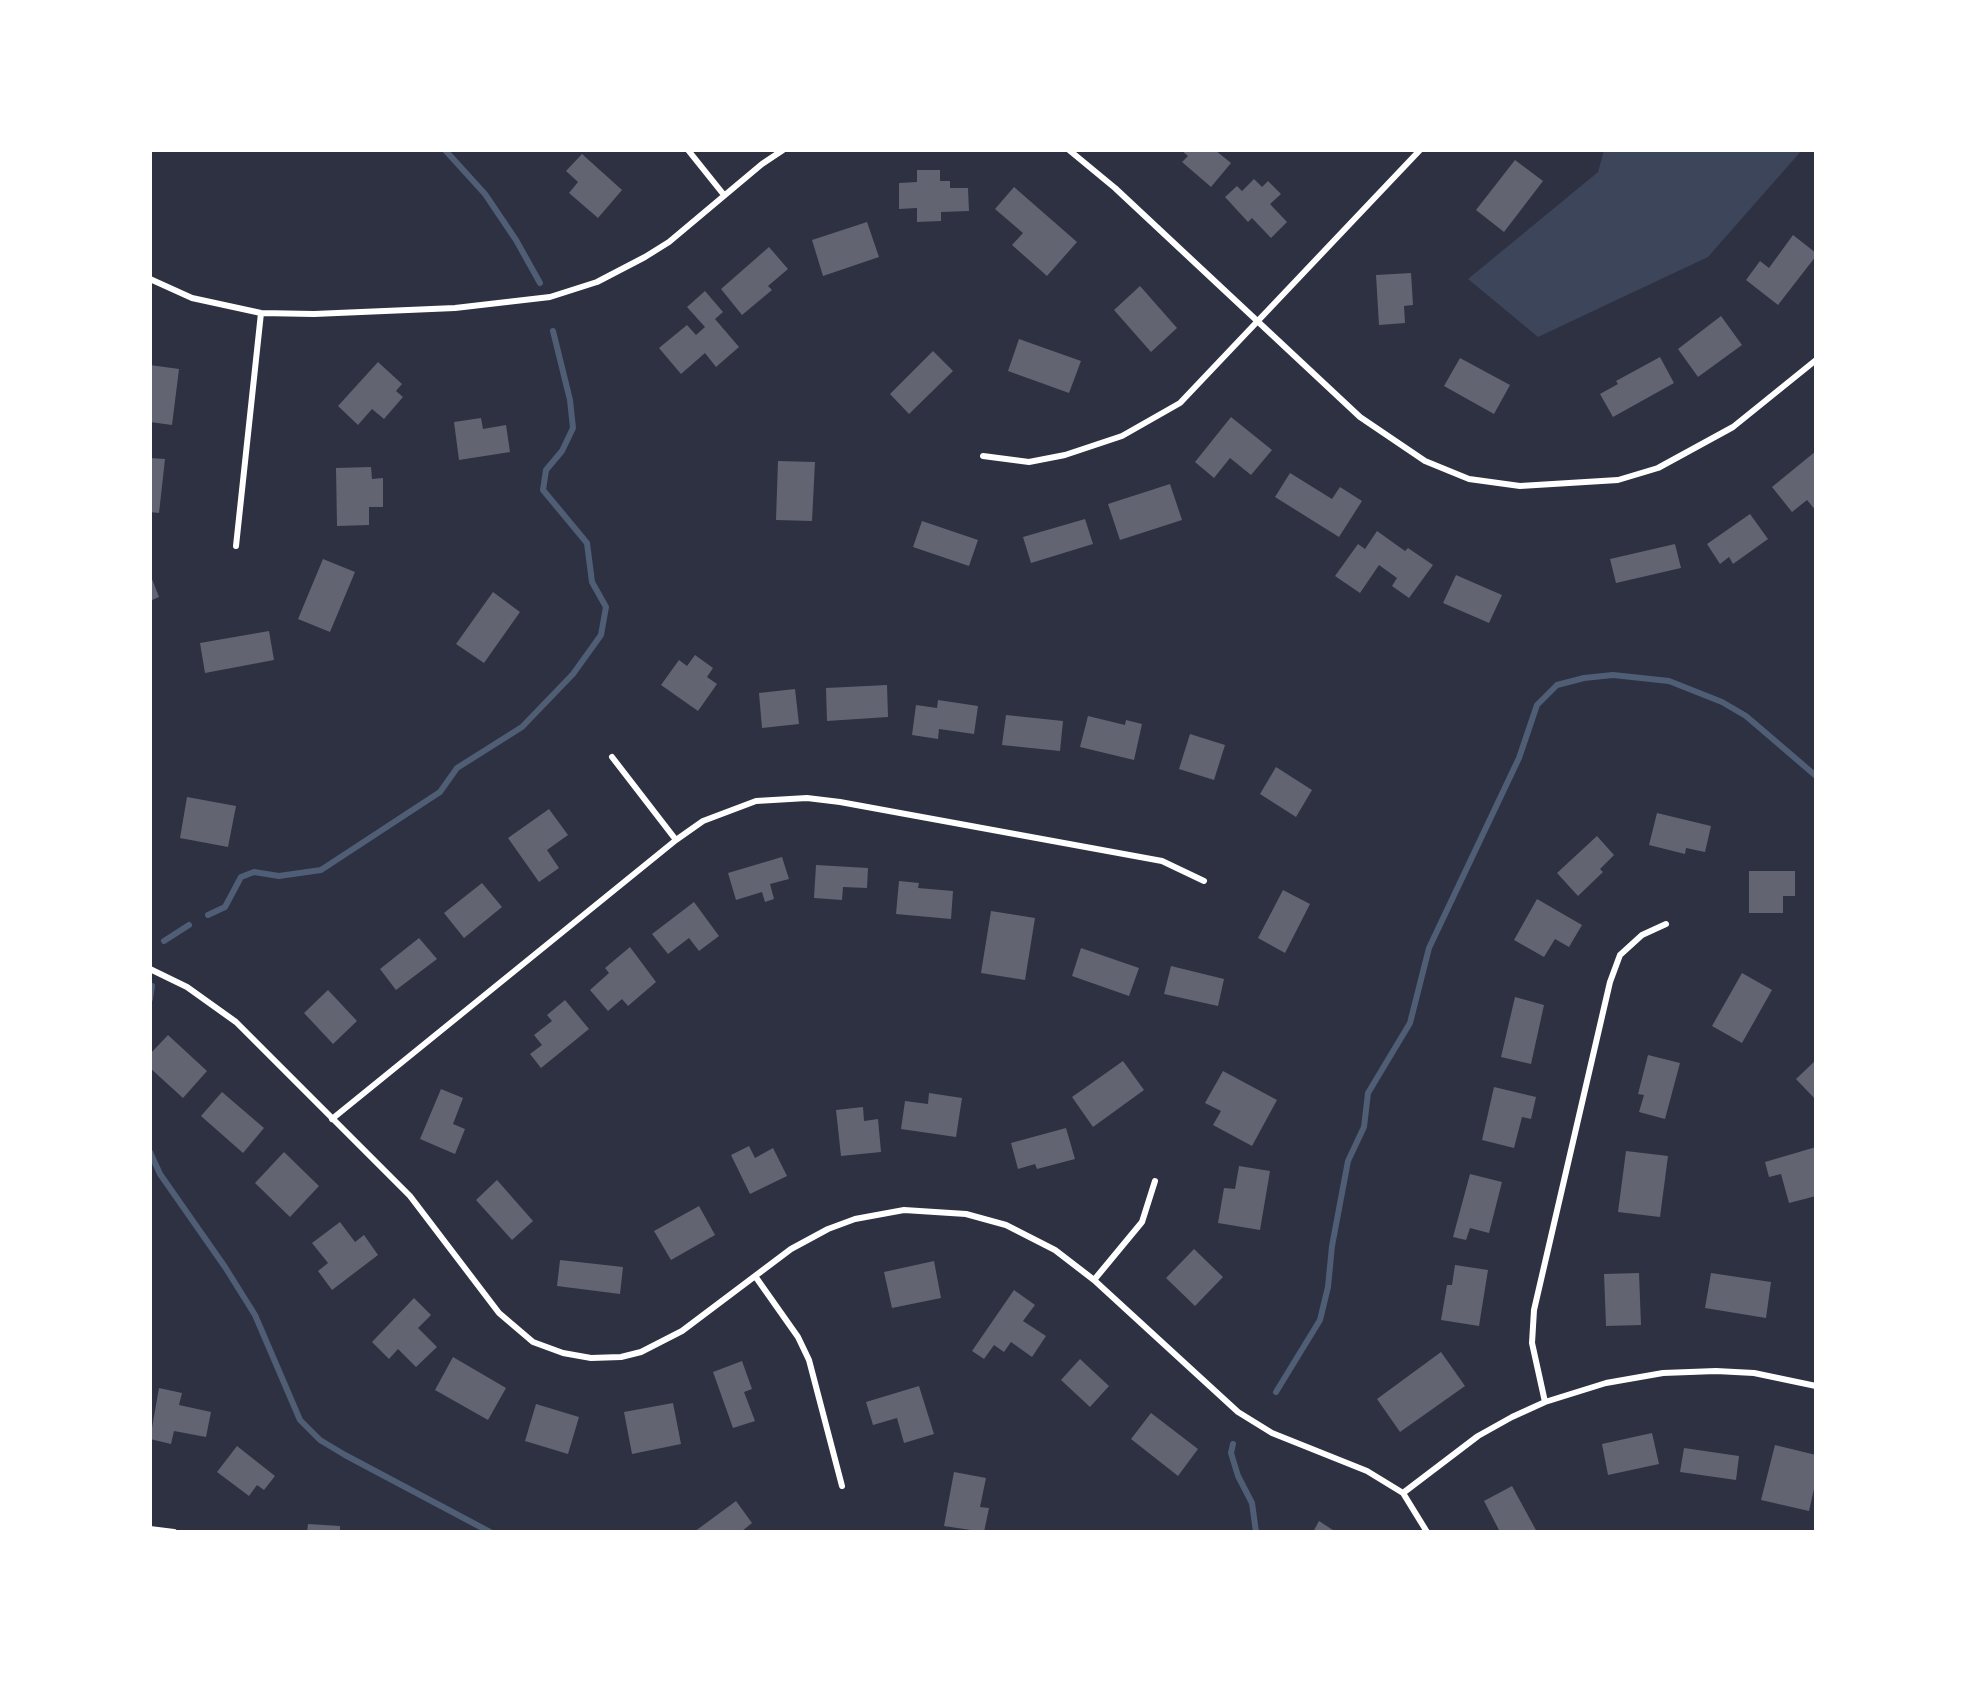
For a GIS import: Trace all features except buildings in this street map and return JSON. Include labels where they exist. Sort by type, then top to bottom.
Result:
[{"type":"street","points":[[687,150],[724,195]]},
{"type":"street","points":[[150,279],[192,298],[261,313],[314,314],[454,308],[531,301],[568,293],[622,271],[653,252],[783,150]]},
{"type":"street","points":[[1069,150],[1115,188],[1360,417],[1425,462],[1469,479],[1520,486],[1618,480],[1658,468],[1733,427],[1816,360]]},
{"type":"street","points":[[983,456],[1029,462],[1065,455],[1122,436],[1180,403],[1420,150]]},
{"type":"street","points":[[236,546],[261,313]]},
{"type":"street","points":[[612,758],[676,840]]},
{"type":"street","points":[[332,1119],[676,840],[703,821],[730,808],[756,801],[807,798],[1162,861],[1204,881]]},
{"type":"street","points":[[1545,1402],[1532,1343],[1534,1310],[1610,982],[1620,955],[1642,935],[1666,924]]},
{"type":"street","points":[[150,969],[187,987],[236,1022],[417,1204],[499,1313],[533,1342],[548,1348],[599,1358],[641,1352],[682,1331],[791,1249],[828,1229],[881,1212],[925,1209],[966,1214],[1006,1225],[1055,1250],[1094,1280],[1238,1412],[1272,1433],[1367,1470],[1403,1493],[1427,1532]]},
{"type":"street","points":[[1094,1280],[1142,1222],[1155,1181]]},
{"type":"street","points":[[755,1276],[798,1337],[809,1360],[842,1486]]},
{"type":"street","points":[[1403,1493],[1478,1436],[1545,1402],[1629,1378],[1696,1371],[1755,1373],[1816,1386]]},
{"type":"street","points":[[150,1529],[174,1532]]},
{"type":"shaded area","points":[[1604,150],[1802,150],[1708,257],[1538,337],[1468,279],[1598,172]]},
{"type":"waterway","points":[[445,150],[485,194],[516,240],[540,283]]},
{"type":"waterway","points":[[208,915],[225,907],[241,877],[254,872],[279,876],[321,870],[440,792],[457,768],[522,727],[573,674],[601,635],[606,607],[592,582],[587,543],[543,490],[546,470],[562,451],[573,428],[570,400],[553,331]]},
{"type":"waterway","points":[[1276,1392],[1320,1320],[1328,1287],[1332,1246],[1348,1161],[1364,1127],[1368,1093],[1410,1023],[1429,948],[1519,758],[1537,705],[1557,685],[1584,678],[1613,675],[1669,681],[1722,702],[1746,716],[1816,776]]},
{"type":"waterway","points":[[164,941],[189,925]]},
{"type":"waterway","points":[[150,999],[152,986]]},
{"type":"waterway","points":[[150,1152],[160,1174],[225,1267],[255,1315],[300,1420],[320,1440],[345,1455],[490,1532]]},
{"type":"waterway","points":[[1233,1444],[1231,1453],[1238,1476],[1252,1503],[1256,1532]]}]
